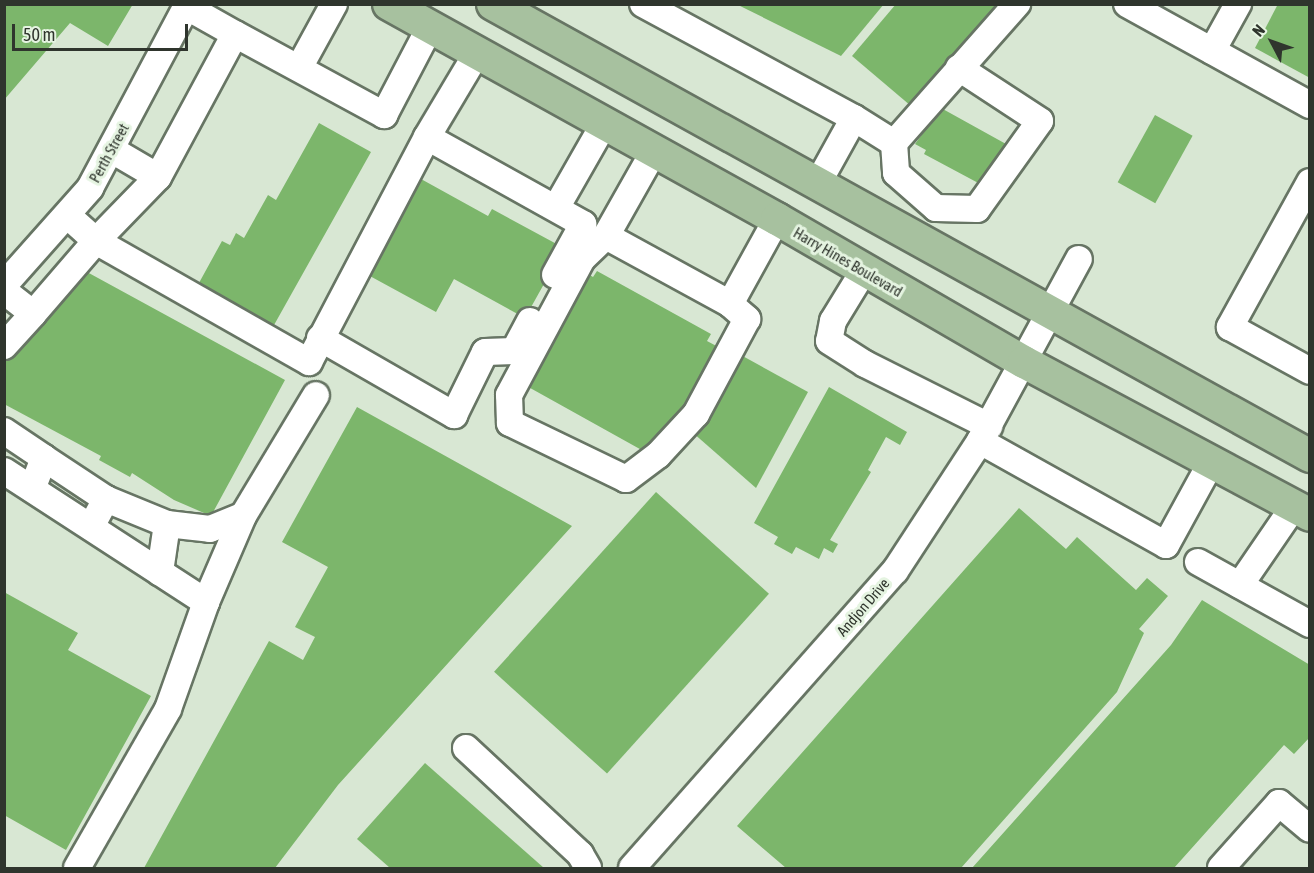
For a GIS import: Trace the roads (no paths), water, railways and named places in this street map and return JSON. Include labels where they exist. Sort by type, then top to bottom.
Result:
[{"type":"main road","name":"Harry Hines Boulevard","points":[[389,4],[777,219],[863,272],[1024,362],[1212,461],[1301,511]]},
{"type":"main road","points":[[493,4],[818,183],[1049,314],[1308,453]]},
{"type":"street","points":[[299,68],[334,4]]},
{"type":"street","points":[[643,4],[854,118],[894,143]]},
{"type":"street","points":[[959,68],[1040,121],[977,209],[936,207],[896,173],[894,143],[959,68],[1017,4]]},
{"type":"street","points":[[1127,4],[1310,105]]},
{"type":"street","points":[[1212,51],[1238,4]]},
{"type":"street","points":[[188,6],[384,116],[430,27]]},
{"type":"street","name":"Perth Street","points":[[4,285],[68,216],[112,150],[188,6]]},
{"type":"street","points":[[4,346],[96,241],[158,177],[235,34]]},
{"type":"street","points":[[68,216],[96,241],[309,362],[428,137],[477,53]]},
{"type":"street","points":[[818,183],[854,118]]},
{"type":"street","points":[[556,208],[604,124]]},
{"type":"street","points":[[320,338],[453,415],[485,351],[514,351],[583,224],[428,137]]},
{"type":"street","points":[[112,150],[158,177]]},
{"type":"street","points":[[606,236],[730,304],[747,319],[696,414],[658,455],[626,479],[510,423],[509,395],[582,259],[606,236],[654,152]]},
{"type":"street","points":[[1310,182],[1230,327],[1310,371]]},
{"type":"street","points":[[918,240],[936,207]]},
{"type":"street","points":[[730,304],[777,219]]},
{"type":"street","name":"Andjon Drive","points":[[632,868],[895,571],[984,434],[1079,259]]},
{"type":"street","points":[[863,272],[828,332],[834,347],[984,434],[1166,545],[1212,461]]},
{"type":"street","points":[[4,291],[33,314]]},
{"type":"street","points":[[77,868],[168,709],[206,602],[243,516],[316,395]]},
{"type":"street","points":[[4,431],[106,499],[167,524],[210,529],[243,516]]},
{"type":"street","points":[[32,489],[44,458]]},
{"type":"street","points":[[4,471],[206,602]]},
{"type":"street","points":[[91,527],[106,499]]},
{"type":"street","points":[[1240,585],[1301,511]]},
{"type":"street","points":[[160,572],[167,524]]},
{"type":"street","points":[[1198,562],[1310,624]]},
{"type":"street","points":[[466,748],[580,854],[588,868]]},
{"type":"street","points":[[1221,868],[1279,803],[1310,829]]}]
